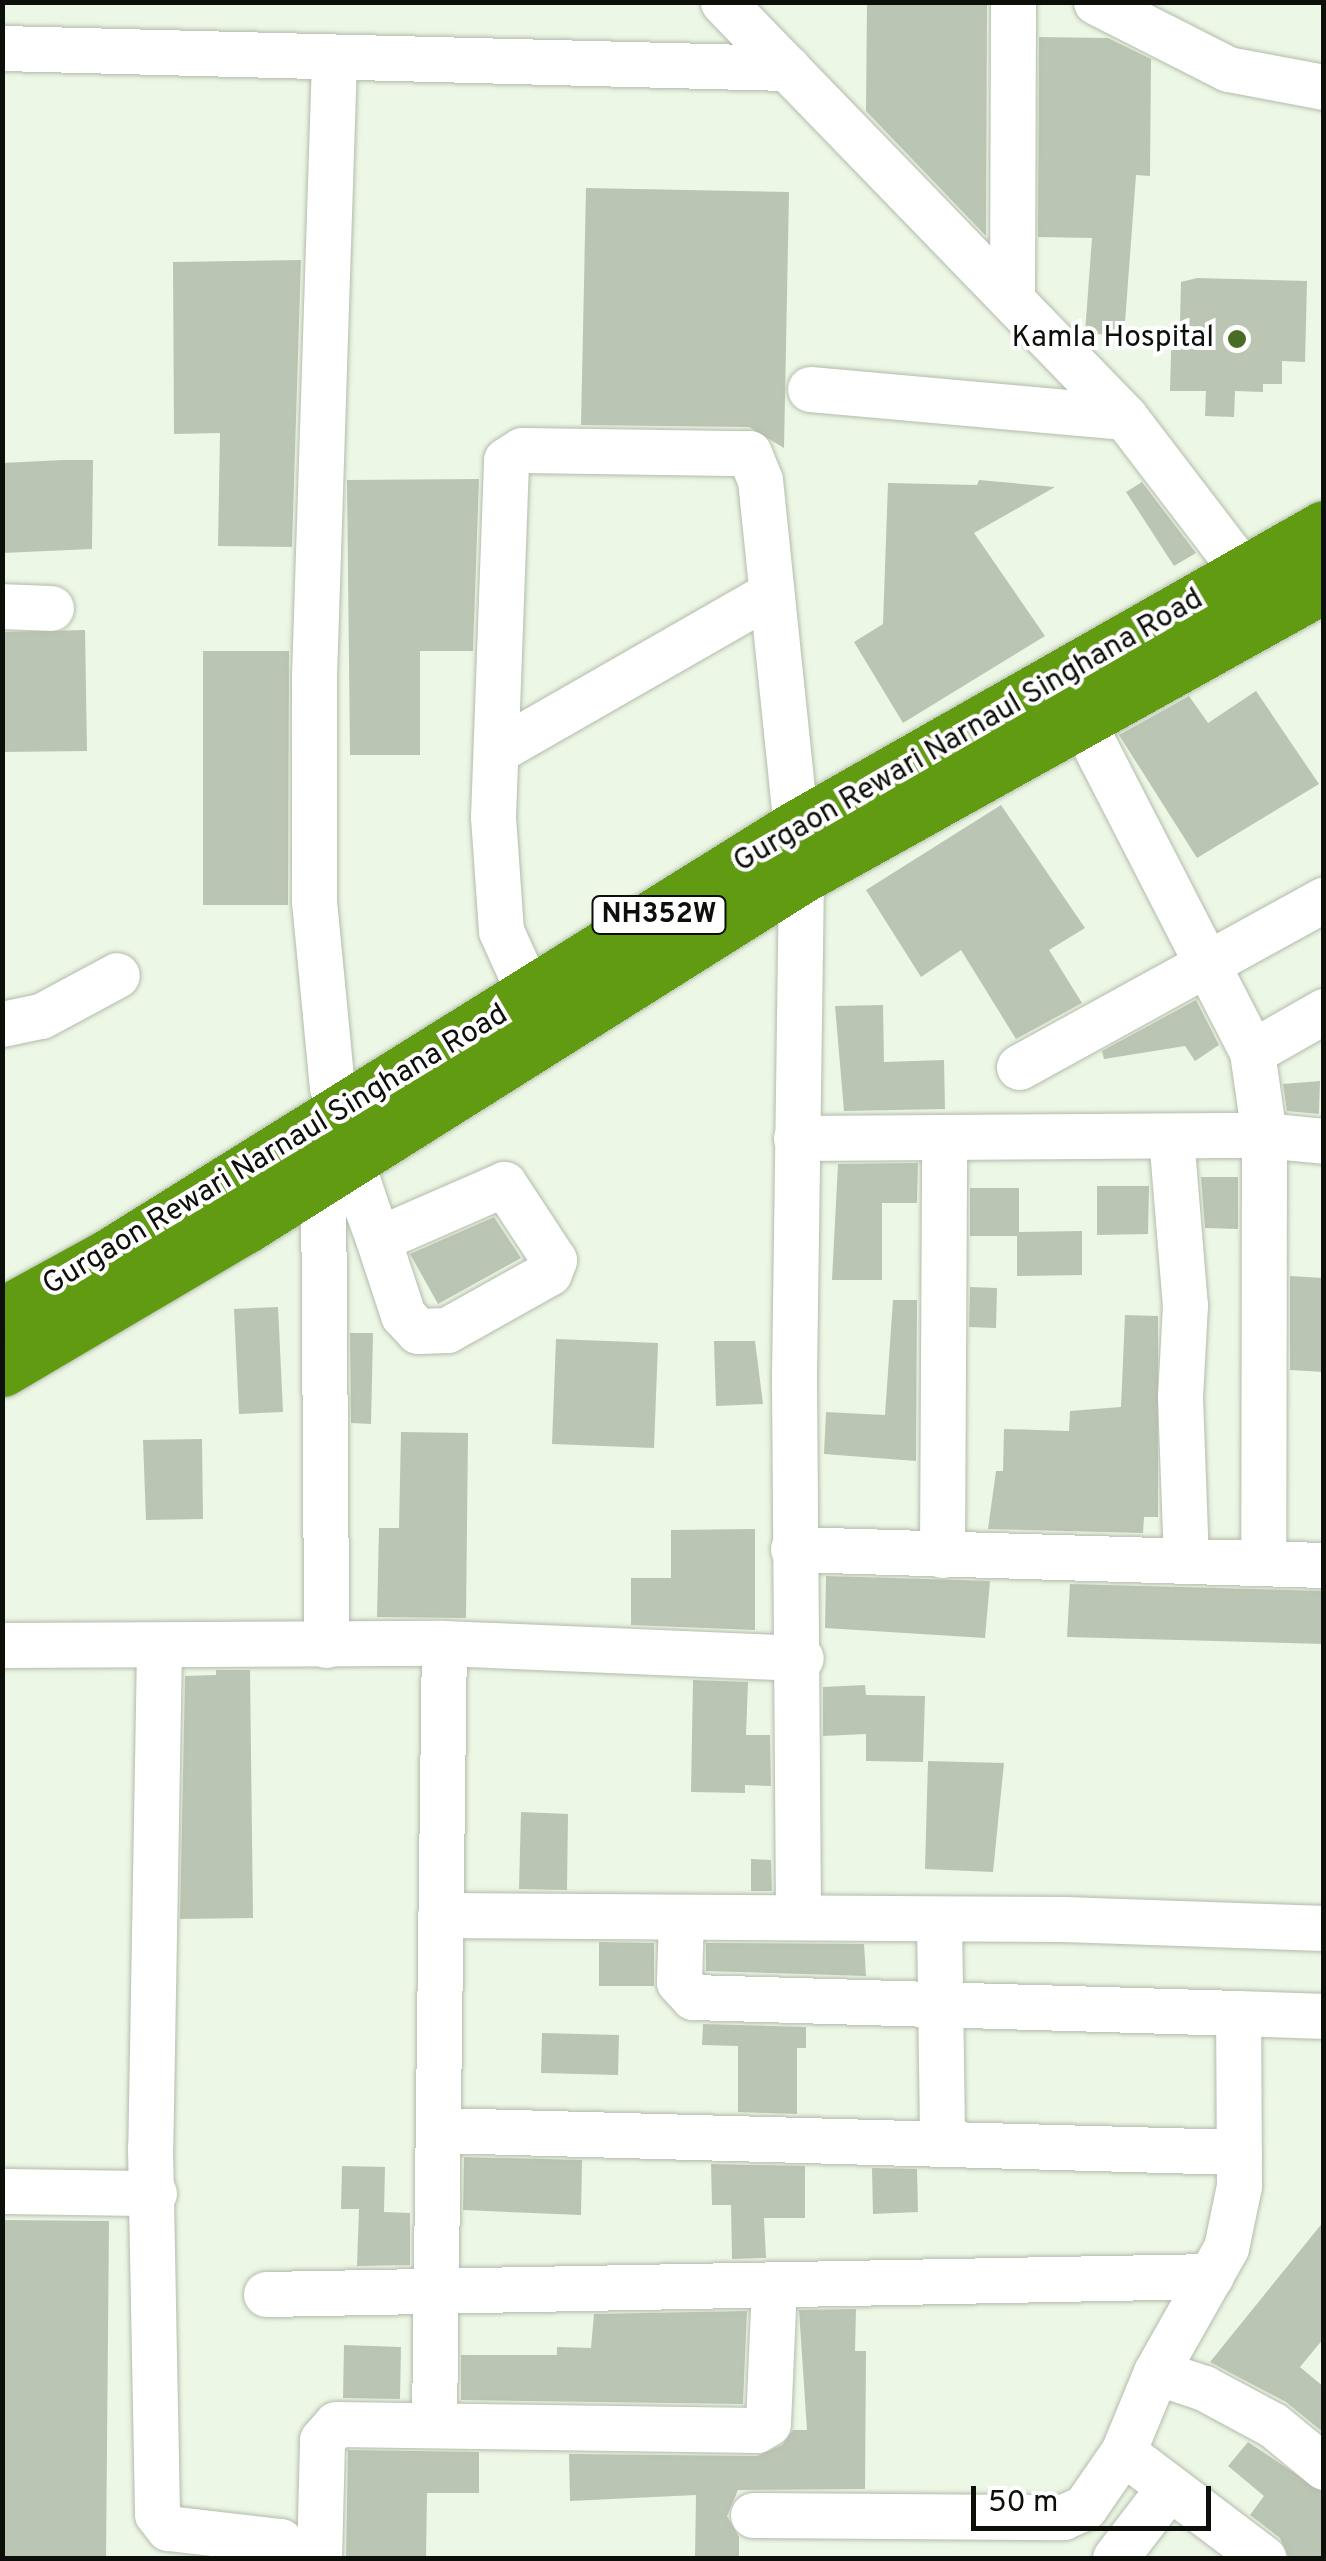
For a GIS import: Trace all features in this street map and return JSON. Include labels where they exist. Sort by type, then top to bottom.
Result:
[{"type":"highway","name":"Gurgaon Rewari Narnaul Singhana Road","points":[[2,1315],[342,1151],[549,1010],[799,852],[1260,591],[1324,528]]},
{"type":"highway","name":"NH352W","points":[[799,852],[1081,720],[1260,591],[1324,585]]},
{"type":"highway","name":"NH352W","points":[[2,1368],[342,1151]]},
{"type":"street","points":[[722,2],[1125,417],[1260,591]]},
{"type":"street","points":[[1012,298],[1013,2]]},
{"type":"street","points":[[1096,2],[1228,69],[1324,87]]},
{"type":"street","points":[[2,48],[334,60],[788,68]]},
{"type":"street","points":[[326,1645],[342,1151],[314,901],[314,677],[334,60]]},
{"type":"street","points":[[810,389],[1125,417]]},
{"type":"street","points":[[549,1010],[501,932],[496,751],[502,481],[511,454],[754,455],[799,852],[793,1549],[801,1658],[798,1916]]},
{"type":"street","points":[[496,751],[770,594]]},
{"type":"street","points":[[2,606],[51,608]]},
{"type":"street","points":[[1081,720],[1209,958],[1252,1052],[1264,1135],[1264,1563]]},
{"type":"street","points":[[1019,1067],[1209,958],[1324,899]]},
{"type":"street","points":[[2,1024],[41,1016],[117,975]]},
{"type":"street","points":[[1252,1052],[1324,1011]]},
{"type":"street","points":[[796,1138],[1264,1135],[1324,1140]]},
{"type":"street","points":[[1171,1136],[1185,1305],[1180,1397],[1186,1562]]},
{"type":"street","points":[[942,1554],[944,1138]]},
{"type":"street","points":[[342,1151],[378,1239]]},
{"type":"street","points":[[793,1549],[1324,1565]]},
{"type":"street","points":[[2,1645],[159,1648],[444,1642],[801,1658]]},
{"type":"street","points":[[434,2423],[444,1642]]},
{"type":"street","points":[[159,1648],[154,2193],[157,2514],[168,2528],[280,2541],[286,2558]]},
{"type":"street","points":[[440,1916],[798,1916],[1324,1928]]},
{"type":"street","points":[[681,1917],[684,1994],[1324,2016]]},
{"type":"street","points":[[939,1919],[942,2143]]},
{"type":"street","points":[[753,2515],[1064,2517],[1100,2492],[1123,2452],[1156,2372],[1212,2276],[1234,2218],[1239,2152],[1238,2013]]},
{"type":"street","points":[[440,2130],[1239,2152]]},
{"type":"street","points":[[2,2191],[154,2193]]},
{"type":"street","points":[[266,2294],[434,2287],[774,2288],[1212,2276]]},
{"type":"street","points":[[318,2558],[326,2428],[434,2423],[757,2430],[768,2423],[774,2288]]},
{"type":"street","points":[[1156,2372],[1204,2388],[1273,2425],[1324,2467]]},
{"type":"street","points":[[1123,2452],[1264,2558]]},
{"type":"street","points":[[1115,2558],[1168,2489]]},
{"type":"building","points":[[867,2],[987,2],[986,236],[866,111]]},
{"type":"building","points":[[1039,37],[1108,38],[1151,59],[1150,176],[1136,175],[1124,336],[1085,333],[1092,238],[1038,237]]},
{"type":"building","points":[[586,188],[789,192],[784,448],[749,427],[581,425]]},
{"type":"building","points":[[301,260],[292,547],[218,546],[220,433],[174,434],[173,262]]},
{"type":"building","points":[[1197,278],[1307,281],[1305,362],[1282,361],[1282,384],[1263,384],[1263,392],[1235,391],[1234,417],[1205,416],[1206,391],[1170,391],[1172,322],[1180,322],[1181,282]]},
{"type":"building","points":[[93,460],[92,549],[2,553],[2,463]]},
{"type":"building","points":[[479,479],[473,651],[420,651],[420,755],[350,755],[347,480]]},
{"type":"building","points":[[979,480],[1055,487],[974,533],[1045,636],[903,723],[854,642],[883,624],[888,483],[977,485]]},
{"type":"building","points":[[1142,482],[1196,553],[1174,566],[1126,492]]},
{"type":"building","points":[[85,630],[87,751],[2,752],[2,632]]},
{"type":"building","points":[[203,651],[289,651],[288,905],[203,905]]},
{"type":"building","points":[[1256,691],[1319,784],[1197,858],[1119,735],[1189,696],[1208,723]]},
{"type":"building","points":[[1001,805],[1085,928],[1049,950],[1082,1003],[1016,1039],[961,950],[921,977],[866,890]]},
{"type":"building","points":[[1196,1000],[1219,1045],[1195,1061],[1185,1046],[1104,1059],[1102,1051]]},
{"type":"building","points":[[883,1005],[884,1062],[944,1060],[945,1109],[844,1111],[835,1006]]},
{"type":"building","points":[[1320,1081],[1319,1114],[1287,1111],[1283,1084]]},
{"type":"building","points":[[918,1163],[917,1203],[882,1203],[882,1280],[832,1280],[838,1164]]},
{"type":"building","points":[[1201,1177],[1238,1177],[1238,1229],[1205,1228]]},
{"type":"building","points":[[1097,1186],[1149,1186],[1148,1234],[1097,1235]]},
{"type":"building","points":[[970,1188],[1019,1188],[1019,1232],[1082,1231],[1082,1275],[1017,1276],[1017,1236],[970,1236]]},
{"type":"building","points":[[494,1217],[521,1258],[438,1304],[410,1254]]},
{"type":"building","points":[[1290,1276],[1324,1278],[1324,1372],[1290,1370]]},
{"type":"building","points":[[970,1287],[997,1288],[996,1328],[969,1327]]},
{"type":"building","points":[[893,1300],[917,1300],[916,1461],[824,1454],[826,1412],[885,1415]]},
{"type":"building","points":[[278,1307],[283,1412],[239,1414],[234,1309]]},
{"type":"building","points":[[1125,1315],[1158,1316],[1158,1517],[1144,1517],[1143,1533],[988,1529],[996,1471],[1003,1471],[1004,1429],[1069,1431],[1070,1411],[1121,1407]]},
{"type":"building","points":[[350,1333],[373,1333],[371,1424],[351,1423]]},
{"type":"building","points":[[556,1339],[658,1343],[654,1448],[552,1444]]},
{"type":"building","points":[[714,1341],[755,1341],[763,1404],[716,1406]]},
{"type":"building","points":[[401,1432],[468,1433],[466,1618],[377,1617],[379,1528],[399,1528]]},
{"type":"building","points":[[202,1439],[203,1519],[146,1520],[143,1440]]},
{"type":"building","points":[[755,1529],[755,1630],[631,1625],[631,1578],[671,1578],[671,1530]]},
{"type":"building","points":[[826,1576],[990,1581],[985,1638],[825,1628]]},
{"type":"building","points":[[1070,1584],[1324,1591],[1324,1644],[1067,1637]]},
{"type":"building","points":[[216,1670],[250,1670],[253,1918],[180,1919],[185,1676],[216,1675]]},
{"type":"building","points":[[693,1680],[748,1682],[746,1735],[770,1735],[771,1786],[745,1785],[745,1793],[691,1792]]},
{"type":"building","points":[[865,1685],[866,1695],[925,1696],[923,1762],[866,1761],[866,1734],[823,1736],[823,1687]]},
{"type":"building","points":[[928,1761],[1004,1763],[993,1872],[925,1869]]},
{"type":"building","points":[[521,1812],[568,1814],[567,1890],[519,1889]]},
{"type":"building","points":[[751,1859],[771,1860],[772,1891],[751,1891]]},
{"type":"building","points":[[599,1942],[654,1943],[654,1986],[599,1986]]},
{"type":"building","points":[[706,1943],[864,1944],[866,1976],[706,1971]]},
{"type":"building","points":[[703,2024],[806,2027],[806,2048],[797,2048],[797,2114],[738,2112],[738,2046],[702,2045]]},
{"type":"building","points":[[542,2033],[619,2035],[618,2075],[541,2073]]},
{"type":"building","points":[[464,2157],[582,2160],[581,2215],[463,2210]]},
{"type":"building","points":[[711,2164],[805,2166],[805,2218],[764,2218],[766,2258],[732,2259],[731,2205],[712,2205]]},
{"type":"building","points":[[342,2166],[385,2167],[384,2212],[410,2213],[410,2265],[357,2266],[359,2209],[341,2209]]},
{"type":"building","points":[[872,2168],[917,2169],[918,2212],[873,2214]]},
{"type":"building","points":[[2,2220],[109,2221],[106,2558],[2,2558]]},
{"type":"building","points":[[1324,2221],[1324,2338],[1300,2367],[1324,2387],[1324,2433],[1286,2402],[1210,2362]]},
{"type":"building","points":[[856,2309],[855,2351],[866,2351],[865,2489],[738,2490],[727,2516],[739,2537],[739,2558],[695,2558],[696,2495],[570,2501],[569,2454],[757,2456],[782,2445],[793,2430],[807,2430],[799,2310]]},
{"type":"building","points":[[747,2311],[743,2404],[461,2400],[461,2355],[557,2355],[557,2347],[591,2348],[594,2314]]},
{"type":"building","points":[[344,2345],[401,2347],[400,2399],[343,2398]]},
{"type":"building","points":[[1248,2442],[1324,2493],[1324,2558],[1289,2558],[1280,2538],[1250,2515],[1264,2496],[1228,2466]]},
{"type":"building","points":[[348,2450],[479,2452],[479,2493],[427,2493],[426,2558],[346,2558]]},
{"type":"place","name":"Kamla Hospital","points":[[1237,339]]}]
